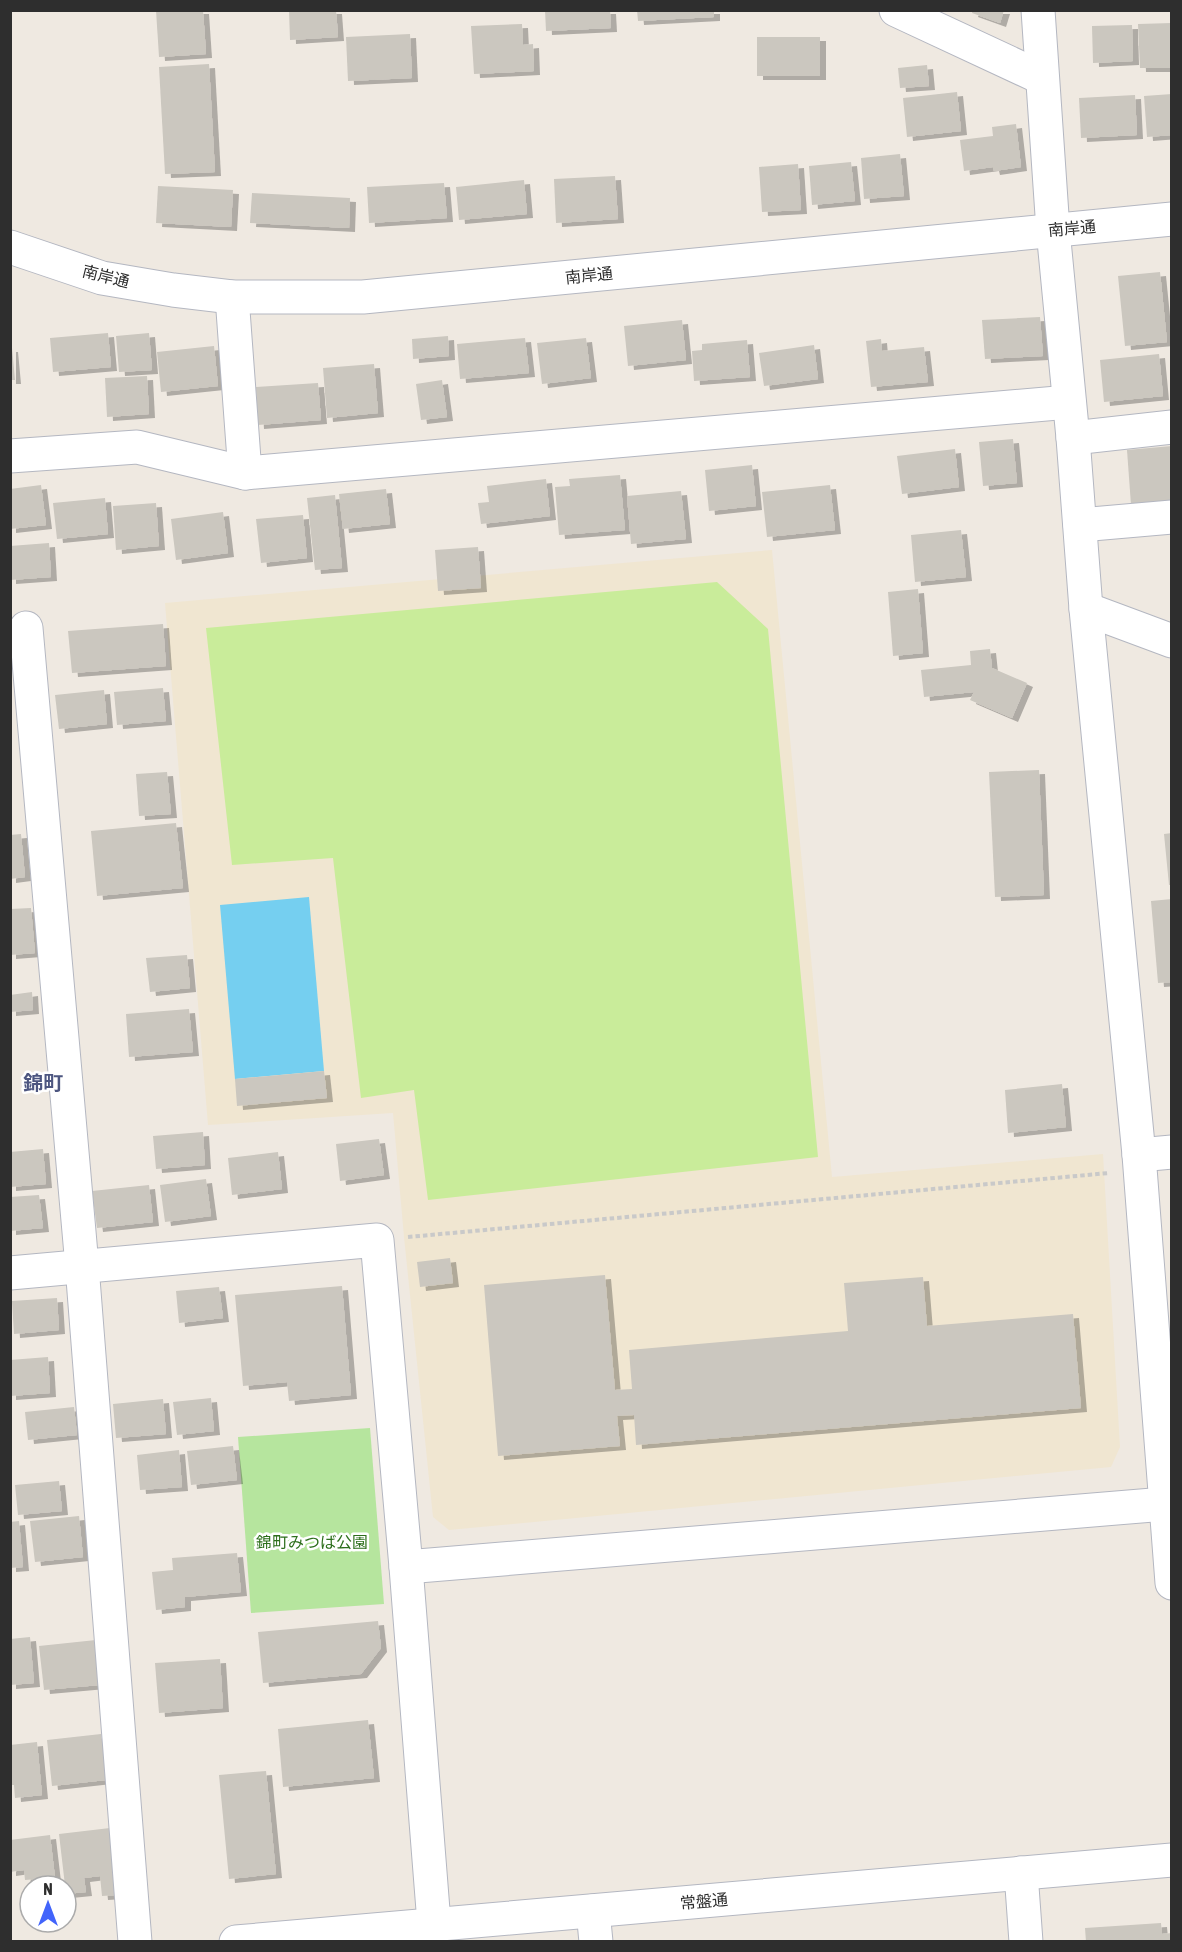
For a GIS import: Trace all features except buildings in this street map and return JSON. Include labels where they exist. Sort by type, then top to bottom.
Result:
[{"type":"street","points":[[896,10],[1042,78]]},
{"type":"street","points":[[1038,10],[1053,230],[1073,438],[1086,609],[1139,1162],[1165,1398],[1165,1504],[1172,1583]]},
{"type":"street","name":"南岸通","points":[[10,247],[102,278],[172,290],[232,297],[363,297],[1172,219]]},
{"type":"street","points":[[232,297],[245,473]]},
{"type":"street","points":[[10,456],[137,447],[245,473],[1069,402]]},
{"type":"street","points":[[1073,438],[1172,427]]},
{"type":"street","points":[[1080,525],[1172,517]]},
{"type":"street","points":[[1086,609],[1172,641]]},
{"type":"street","points":[[26,628],[82,1266],[135,1941]]},
{"type":"street","points":[[1139,1162],[1172,1152]]},
{"type":"street","points":[[10,1273],[377,1240],[434,1923]]},
{"type":"street","points":[[406,1567],[1165,1504]]},
{"type":"street","name":"常盤通","points":[[236,1941],[393,1935],[434,1923],[594,1926],[1021,1873],[1172,1860]]},
{"type":"street","points":[[1021,1873],[1026,1941]]},
{"type":"path","points":[[377,1240],[1139,1162]]},
{"type":"shaded area","points":[[772,550],[832,1177],[1103,1154],[1120,1447],[1111,1467],[449,1530],[433,1517],[393,1113],[208,1125],[165,603]]},
{"type":"green space","points":[[717,582],[768,629],[818,1157],[428,1200],[414,1090],[361,1098],[333,858],[232,865],[206,628]]},
{"type":"green space","name":"錦町みつば公園","points":[[370,1428],[384,1604],[251,1613],[238,1437]]},
{"type":"water","points":[[309,897],[324,1071],[235,1079],[220,905]]},
{"type":"district","name":"錦町","points":[[43,1083]]}]
